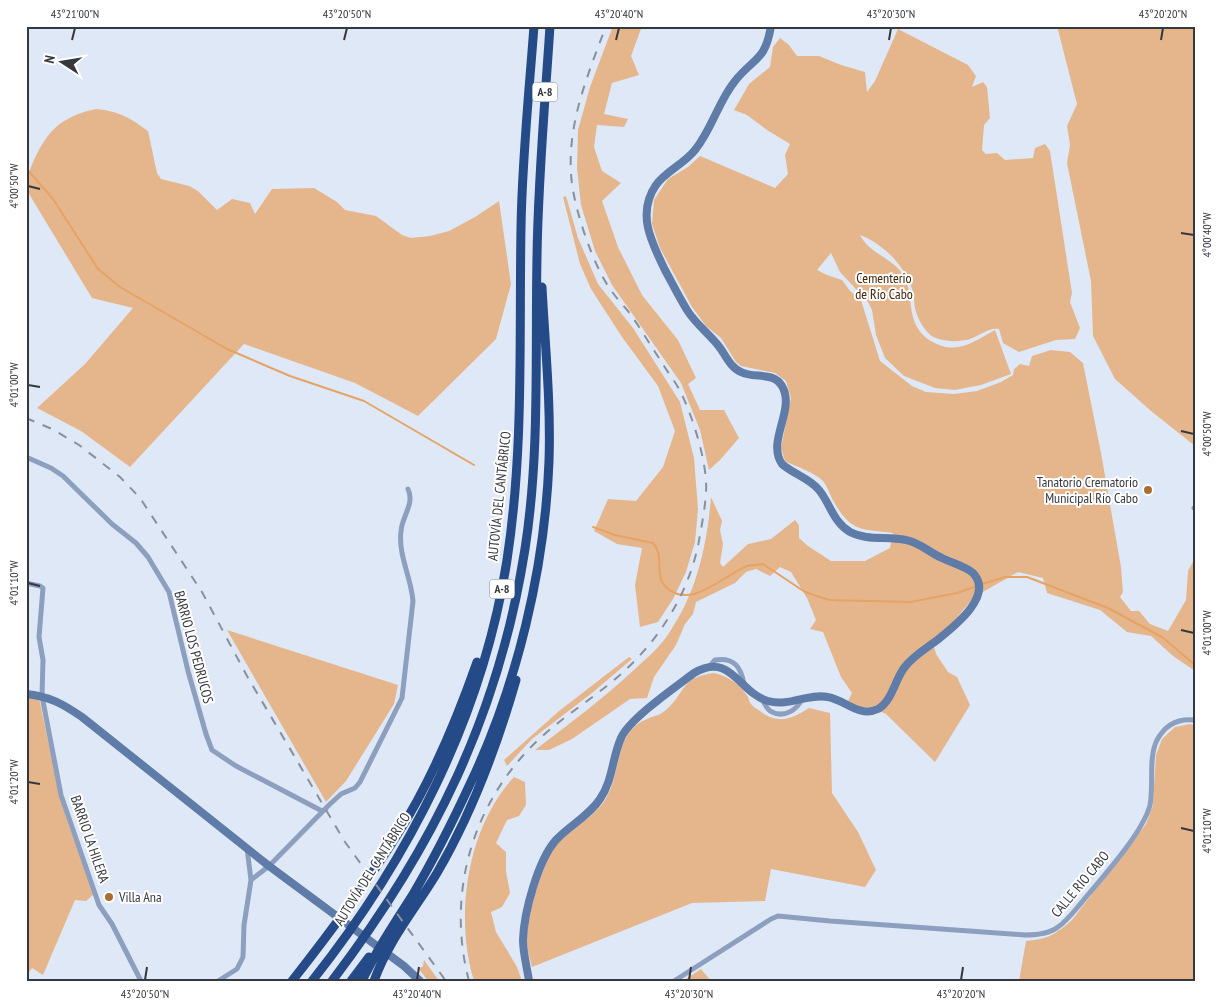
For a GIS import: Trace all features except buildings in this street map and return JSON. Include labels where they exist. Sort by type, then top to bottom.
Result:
[{"type":"highway","name":"AUTOVÍA DEL CANTÁBRICO","points":[[312,981],[344,940],[375,895],[413,832],[446,764],[473,694],[490,638],[504,578],[513,519],[520,423],[522,189],[534,26]]},
{"type":"highway","name":"A-8","points":[[332,981],[378,917],[424,844],[442,809],[464,762],[480,720],[507,636],[525,550],[534,462],[537,230],[540,157],[550,26]]},
{"type":"highway","points":[[374,981],[385,955],[438,872],[481,782],[510,702],[530,627],[542,546],[549,461],[549,388],[542,276],[540,157]]},
{"type":"highway","points":[[362,981],[372,960],[429,866],[452,821],[476,771],[503,701],[524,630],[533,589],[546,498]]},
{"type":"highway","points":[[291,981],[364,886],[398,834],[432,772],[463,704],[482,650],[500,582],[513,519]]},
{"type":"highway","points":[[351,981],[396,920]]},
{"type":"street","points":[[529,981],[524,949],[524,933],[536,880],[546,855],[560,836],[592,810],[601,798],[609,780],[620,741],[629,726],[694,673],[709,667],[723,668],[730,671],[762,699],[783,703],[816,696],[829,697],[862,711],[881,707],[888,699],[906,666],[964,616],[975,602],[979,591],[977,578],[967,569],[914,542],[902,539],[868,537],[850,532],[836,519],[817,488],[782,464],[777,448],[785,403],[782,386],[772,378],[745,374],[733,366],[717,344],[689,314],[650,237],[646,209],[652,191],[658,182],[681,164],[698,146],[733,83],[763,53],[771,26]]},
{"type":"street","name":"BARRIO LOS PEDRUCOS","points":[[26,457],[63,476],[148,557],[169,592],[191,680],[212,750],[236,766],[322,811]]},
{"type":"street","points":[[251,880],[269,866],[328,805],[341,794],[357,786],[399,707],[402,698],[413,601],[412,588],[405,570],[400,542],[402,524],[411,499],[408,489]]},
{"type":"street","name":"BARRIO LA HILERA","points":[[26,582],[43,588],[39,637],[43,660],[42,696],[61,795],[99,905],[112,924],[141,981]]},
{"type":"street","points":[[26,694],[42,696],[66,706],[82,717],[269,866],[404,966],[420,981]]},
{"type":"street","name":"CALLE RIO CABO","points":[[674,981],[778,916],[1025,935],[1041,934],[1053,930],[1068,918],[1100,880],[1143,822],[1150,806],[1157,741],[1166,728],[1177,720],[1195,720]]},
{"type":"street","points":[[218,981],[237,969],[242,962],[244,954],[244,925],[251,880],[247,848]]},
{"type":"green space","points":[[613,26],[642,26],[631,56],[639,75],[612,83],[604,114],[628,119],[624,127],[597,125],[594,147],[602,171],[621,183],[602,201],[618,247],[642,295],[678,340],[696,378],[688,384],[700,410],[724,410],[739,438],[709,470],[700,430],[681,383],[612,285],[595,251],[581,205],[577,168],[578,130],[590,87]]},
{"type":"green space","points":[[1057,26],[1195,26],[1195,446],[1115,379],[1093,336],[1091,281],[1067,163],[1070,145],[1067,126],[1077,104]]},
{"type":"green space","name":"Cementerio de Río Cabo","points":[[898,29],[968,65],[976,76],[972,87],[983,82],[987,87],[990,118],[984,125],[982,150],[986,154],[997,153],[1005,160],[1033,158],[1035,148],[1045,144],[1050,151],[1072,293],[1070,302],[1080,328],[1075,339],[1056,340],[1019,352],[1003,343],[999,329],[992,329],[962,341],[936,338],[925,330],[920,321],[916,312],[910,283],[899,265],[885,250],[860,235],[874,251],[892,263],[902,273],[908,289],[914,321],[925,337],[940,345],[956,347],[972,343],[995,330],[1011,374],[981,385],[955,390],[935,388],[904,376],[885,358],[876,335],[872,310],[868,302],[840,272],[831,253],[817,270],[842,280],[850,291],[861,300],[880,361],[912,386],[926,392],[954,394],[977,391],[1001,382],[1013,375],[1014,369],[1020,364],[1029,366],[1032,356],[1051,350],[1070,352],[1083,363],[1121,567],[1123,592],[1120,597],[1131,611],[1139,611],[1150,624],[1168,631],[1186,600],[1188,571],[1195,558],[1195,671],[1173,656],[1151,636],[1127,632],[1100,610],[1047,593],[1043,578],[1018,572],[974,597],[949,627],[932,640],[936,654],[948,672],[957,677],[970,705],[935,762],[886,714],[871,707],[856,707],[848,701],[852,693],[841,677],[823,632],[810,629],[816,620],[807,598],[791,572],[780,567],[770,576],[756,569],[746,572],[735,583],[696,602],[693,614],[685,624],[676,645],[654,677],[647,698],[630,699],[572,739],[549,750],[535,750],[611,690],[666,638],[679,617],[694,585],[707,533],[711,497],[722,521],[720,530],[723,544],[720,563],[723,567],[748,544],[771,539],[795,520],[799,525],[799,538],[831,561],[865,561],[890,548],[893,533],[865,529],[852,524],[840,512],[823,481],[810,472],[785,461],[781,448],[791,398],[786,381],[775,373],[741,366],[736,362],[721,338],[706,326],[692,307],[660,248],[652,224],[654,200],[668,179],[688,167],[700,156],[775,188],[788,174],[785,155],[790,144],[747,115],[734,110],[749,84],[770,67],[773,47],[780,38],[789,45],[797,56],[819,56],[865,72],[867,92],[875,81]]},
{"type":"green space","points":[[96,109],[111,111],[124,116],[148,131],[157,173],[161,179],[189,186],[198,191],[217,210],[232,199],[250,203],[255,214],[272,189],[314,188],[337,202],[345,210],[376,216],[402,235],[411,238],[449,231],[499,201],[511,284],[496,339],[418,416],[355,383],[244,344],[130,467],[81,431],[37,408],[85,364],[133,308],[92,298],[26,189],[32,165],[49,134],[68,119]]},
{"type":"green space","points":[[566,196],[578,238],[598,284],[633,328],[680,402],[694,458],[698,509],[695,542],[686,572],[673,599],[658,622],[640,627],[635,585],[642,548],[617,544],[594,531],[608,499],[636,501],[663,467],[675,431],[658,386],[622,337],[591,289],[580,264],[563,197]]},
{"type":"green space","points":[[227,630],[398,685],[394,704],[346,781],[326,802]]},
{"type":"green space","points":[[629,657],[632,659],[592,693],[532,739],[507,766],[504,760],[559,711]]},
{"type":"green space","points":[[714,673],[734,682],[742,689],[753,706],[773,718],[785,719],[809,708],[830,713],[832,793],[858,832],[876,870],[865,887],[771,869],[765,901],[692,903],[532,967],[527,944],[529,919],[540,879],[555,847],[603,803],[611,789],[624,741],[638,723],[662,713],[670,707],[688,683],[694,679],[702,675]]},
{"type":"green space","points":[[26,697],[39,698],[59,793],[94,894],[86,901],[75,900],[43,975],[32,968],[26,976]]},
{"type":"green space","points":[[1195,725],[1195,981],[1019,981],[1026,941],[1051,935],[1072,920],[1146,824],[1153,805],[1156,755],[1162,739],[1175,727]]},
{"type":"green space","points":[[514,777],[525,782],[526,805],[519,816],[507,820],[496,843],[506,852],[506,871],[510,893],[502,907],[491,912],[496,932],[517,967],[522,981],[474,981],[468,956],[465,929],[465,902],[469,874],[475,847],[485,821],[498,797]]},
{"type":"green space","points":[[424,960],[439,981],[428,981],[419,969],[423,966]]},
{"type":"green space","points":[[701,969],[711,981],[683,981]]},
{"type":"waterway","points":[[26,168],[53,199],[98,269],[120,287],[227,349],[290,376],[364,401],[474,465]]},
{"type":"waterway","points":[[593,527],[615,535],[653,543],[657,548],[662,582],[674,593],[685,595],[706,589],[747,566],[763,564],[805,592],[829,600],[911,602],[957,593],[977,586]]},
{"type":"waterway","points":[[982,584],[1005,577],[1027,577],[1108,608],[1162,637],[1195,665]]},
{"type":"railway","points":[[469,981],[463,948],[461,916],[463,883],[470,852],[481,822],[495,793],[536,742],[556,724],[621,674],[648,647],[670,616],[687,582],[698,546],[704,513],[706,492],[705,469],[699,441],[686,403],[677,385],[637,323],[602,276],[586,237],[574,196],[571,163],[575,123],[585,84],[606,26]]},
{"type":"railway","points":[[26,418],[52,429],[79,445],[120,477],[140,498],[202,592],[247,676],[345,842],[446,981]]},
{"type":"place","name":"Tanatorio Crematorio Municipal Río Cabo","points":[[1148,490]]},
{"type":"place","name":"Villa Ana","points":[[109,897]]}]
